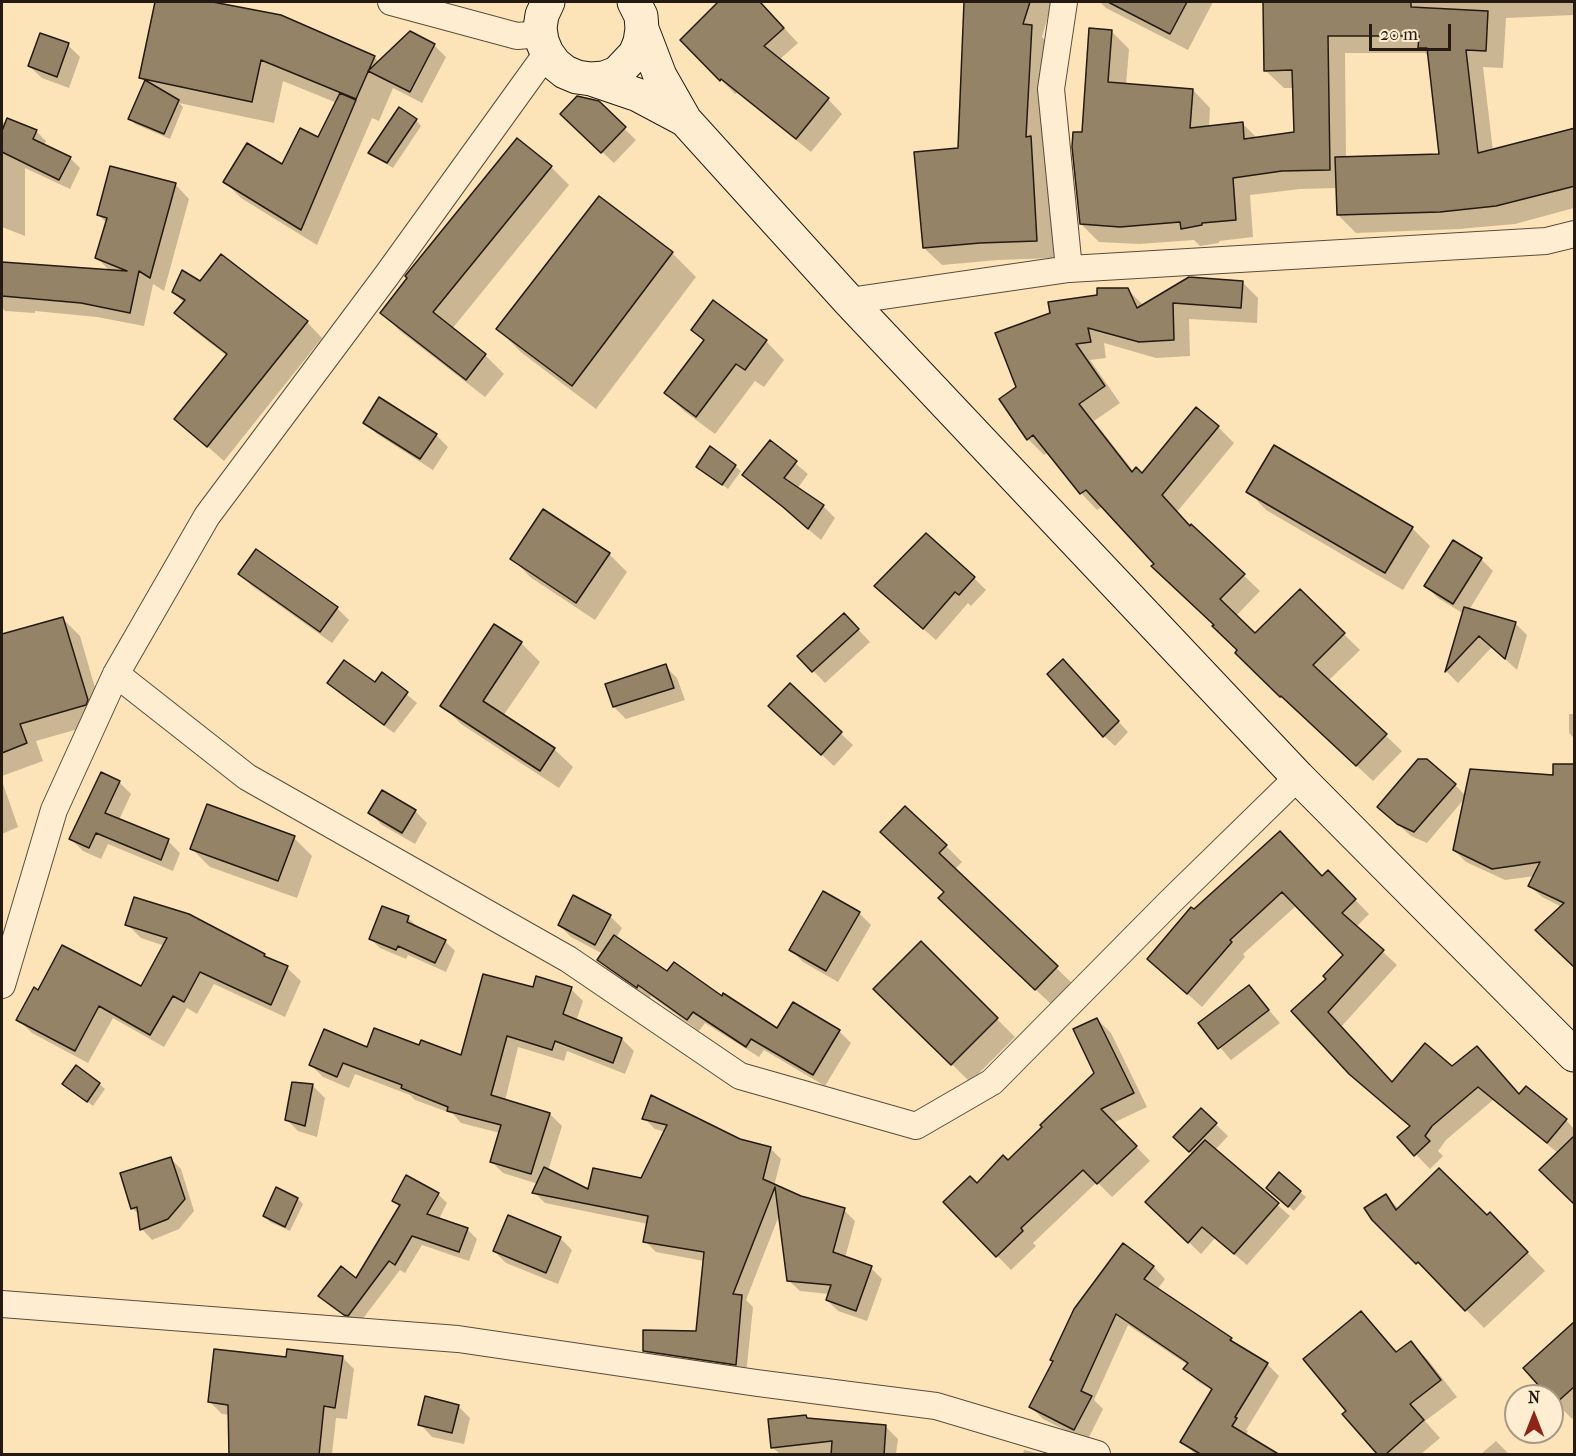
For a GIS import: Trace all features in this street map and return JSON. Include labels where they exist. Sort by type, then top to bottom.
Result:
[{"type":"main road","points":[[548,2],[542,15],[544,43],[555,64],[565,72],[577,77],[591,79],[638,95],[685,120]]},
{"type":"main road","points":[[591,79],[610,75],[627,64],[636,54],[640,42],[638,10]]},
{"type":"main road","points":[[638,10],[660,76],[685,120],[849,301],[1298,777],[1575,1055]]},
{"type":"street","points":[[2,985],[54,810],[116,674],[207,516],[387,275],[544,43],[391,2]]},
{"type":"street","points":[[1064,2],[1051,89],[1069,269]]},
{"type":"street","points":[[849,301],[1069,269],[1546,241],[1575,234]]},
{"type":"street","points":[[116,674],[247,777],[568,959],[740,1076],[916,1126],[992,1082],[1170,902],[1298,777]]},
{"type":"street","points":[[2,1304],[458,1339],[757,1383],[936,1406],[1097,1455]]},
{"type":"building","points":[[155,2],[213,2],[281,15],[375,56],[356,99],[261,60],[252,102],[139,78]]},
{"type":"building","points":[[718,2],[760,2],[784,28],[764,46],[829,98],[796,139],[721,79],[720,81],[680,40]]},
{"type":"building","points":[[964,2],[1030,2],[1023,24],[1032,25],[1026,137],[1031,136],[1037,241],[923,248],[914,152],[958,148]]},
{"type":"building","points":[[1108,2],[1187,2],[1170,34]]},
{"type":"building","points":[[1263,2],[1411,2],[1411,7],[1488,11],[1486,51],[1466,50],[1478,153],[1575,128],[1575,186],[1496,206],[1440,212],[1337,215],[1335,157],[1439,154],[1427,48],[1418,48],[1419,36],[1328,36],[1330,170],[1282,171],[1233,178],[1236,220],[1202,223],[1202,225],[1181,229],[1180,222],[1120,227],[1080,224],[1072,147],[1073,132],[1082,132],[1089,28],[1112,30],[1108,82],[1193,89],[1190,128],[1243,122],[1244,139],[1294,132],[1292,70],[1264,71]]},
{"type":"building","points":[[410,31],[435,44],[410,92],[368,71]]},
{"type":"building","points":[[40,33],[69,43],[57,77],[28,66]]},
{"type":"building","points":[[145,80],[179,100],[164,134],[128,119]]},
{"type":"building","points":[[340,93],[356,100],[301,230],[223,182],[247,143],[282,164],[300,128],[318,137]]},
{"type":"building","points":[[577,96],[599,101],[626,127],[601,153],[560,114]]},
{"type":"building","points":[[399,107],[417,119],[387,163],[368,153]]},
{"type":"building","points":[[7,118],[37,130],[33,139],[71,157],[59,180],[2,152],[2,131]]},
{"type":"building","points":[[517,138],[552,166],[433,312],[486,354],[466,380],[380,313],[407,278],[405,276]]},
{"type":"building","points":[[110,166],[176,183],[150,278],[139,271],[130,313],[81,303],[2,296],[2,262],[127,271],[95,258],[107,218],[97,215]]},
{"type":"building","points":[[599,196],[673,252],[572,386],[496,329]]},
{"type":"building","points":[[221,254],[308,321],[207,447],[174,419],[227,354],[174,313],[185,300],[172,292],[182,270],[200,281]]},
{"type":"building","points":[[1189,277],[1243,281],[1241,308],[1173,303],[1174,340],[1139,342],[1088,328],[1091,342],[1076,344],[1105,386],[1079,404],[1132,472],[1136,467],[1142,473],[1196,407],[1219,426],[1162,495],[1190,526],[1191,524],[1245,574],[1220,599],[1255,633],[1300,589],[1345,633],[1313,665],[1387,734],[1356,766],[1235,653],[1237,650],[1212,626],[1214,625],[1151,566],[1154,564],[1086,490],[1080,494],[1033,435],[1027,440],[999,399],[1016,387],[995,333],[1050,313],[1048,302],[1097,295],[1097,288],[1128,288],[1137,308]]},
{"type":"building","points":[[713,300],[767,340],[745,370],[736,364],[696,417],[664,393],[704,340],[691,330]]},
{"type":"building","points":[[379,397],[437,434],[420,459],[363,423]]},
{"type":"building","points":[[770,440],[797,461],[784,478],[824,505],[808,529],[742,475]]},
{"type":"building","points":[[1274,445],[1413,527],[1385,573],[1246,492]]},
{"type":"building","points":[[710,446],[736,465],[722,485],[696,467]]},
{"type":"building","points":[[543,509],[610,553],[576,603],[510,559]]},
{"type":"building","points":[[926,533],[975,577],[959,595],[955,592],[923,629],[874,586]]},
{"type":"building","points":[[1453,540],[1482,558],[1453,604],[1424,586]]},
{"type":"building","points":[[256,549],[338,607],[320,632],[238,574]]},
{"type":"building","points":[[1464,607],[1516,622],[1505,659],[1479,636],[1445,672]]},
{"type":"building","points":[[844,613],[859,629],[812,672],[797,656]]},
{"type":"building","points":[[63,617],[88,700],[86,705],[20,724],[27,743],[2,753],[2,634]]},
{"type":"building","points":[[494,624],[522,642],[483,701],[555,748],[540,771],[440,706]]},
{"type":"building","points":[[1063,659],[1119,721],[1103,737],[1047,674]]},
{"type":"building","points":[[344,660],[375,682],[382,672],[408,692],[384,725],[327,683]]},
{"type":"building","points":[[666,664],[674,688],[613,707],[605,684]]},
{"type":"building","points":[[790,683],[842,732],[821,755],[768,706]]},
{"type":"building","points":[[1418,759],[1427,759],[1456,784],[1414,832],[1397,824],[1377,807]]},
{"type":"building","points":[[1553,764],[1575,764],[1575,968],[1535,930],[1564,903],[1528,886],[1540,862],[1492,869],[1453,850],[1470,769],[1553,775]]},
{"type":"building","points":[[101,772],[120,781],[105,813],[169,839],[161,860],[96,833],[89,848],[69,839]]},
{"type":"building","points":[[382,790],[416,810],[402,833],[368,813]]},
{"type":"building","points":[[207,804],[295,836],[278,881],[190,849]]},
{"type":"building","points":[[905,806],[947,845],[939,853],[1058,966],[1035,990],[938,898],[944,892],[880,832]]},
{"type":"building","points":[[1280,831],[1322,876],[1328,870],[1356,899],[1342,913],[1384,950],[1328,1012],[1392,1082],[1425,1043],[1452,1066],[1477,1046],[1519,1094],[1526,1086],[1567,1119],[1547,1143],[1478,1087],[1432,1126],[1425,1136],[1430,1141],[1414,1156],[1397,1137],[1410,1126],[1349,1074],[1291,1011],[1326,979],[1323,976],[1343,955],[1282,892],[1230,940],[1232,942],[1187,994],[1147,959],[1191,907],[1194,909]]},
{"type":"building","points":[[823,891],[860,912],[826,971],[789,950]]},
{"type":"building","points":[[573,895],[611,915],[595,945],[558,925]]},
{"type":"building","points":[[134,897],[189,914],[265,954],[264,956],[288,966],[271,1005],[200,972],[184,1002],[173,996],[150,1035],[99,1006],[75,1051],[16,1020],[34,987],[38,990],[62,945],[141,986],[167,938],[125,925]]},
{"type":"building","points":[[382,906],[409,916],[407,922],[446,940],[435,963],[398,946],[396,950],[369,939]]},
{"type":"building","points":[[614,935],[667,971],[674,962],[722,996],[723,993],[777,1028],[793,1002],[840,1030],[813,1075],[751,1039],[746,1047],[693,1012],[687,1020],[638,985],[637,988],[597,960]]},
{"type":"building","points":[[921,941],[998,1018],[951,1065],[873,989]]},
{"type":"building","points":[[483,974],[533,987],[536,976],[572,987],[563,1014],[622,1038],[613,1063],[555,1041],[552,1050],[507,1036],[491,1095],[550,1113],[531,1174],[490,1162],[501,1125],[447,1111],[448,1107],[401,1088],[402,1085],[343,1063],[337,1077],[309,1065],[324,1029],[367,1047],[374,1028],[419,1045],[421,1040],[461,1055]]},
{"type":"building","points":[[1249,985],[1269,1010],[1218,1049],[1198,1023]]},
{"type":"building","points":[[1097,1018],[1134,1093],[1101,1109],[1137,1146],[1097,1184],[1083,1170],[1021,1228],[1023,1231],[996,1257],[943,1202],[970,1176],[977,1183],[1003,1155],[1008,1160],[1042,1127],[1040,1125],[1094,1073],[1073,1029]]},
{"type":"building","points":[[76,1065],[100,1083],[87,1102],[62,1084]]},
{"type":"building","points":[[292,1082],[313,1084],[305,1126],[285,1120]]},
{"type":"building","points":[[651,1095],[740,1139],[771,1147],[763,1179],[801,1196],[845,1208],[833,1252],[872,1266],[856,1311],[826,1300],[831,1285],[787,1281],[775,1187],[733,1294],[742,1295],[736,1365],[643,1351],[643,1330],[696,1331],[704,1252],[643,1242],[648,1216],[532,1193],[544,1167],[588,1189],[593,1168],[641,1178],[667,1125],[642,1119]]},
{"type":"building","points":[[1201,1108],[1217,1123],[1189,1152],[1173,1137]]},
{"type":"building","points":[[1575,1135],[1575,1205],[1539,1170]]},
{"type":"building","points":[[1205,1140],[1279,1203],[1234,1254],[1202,1227],[1188,1243],[1145,1202]]},
{"type":"building","points":[[171,1157],[185,1199],[168,1219],[140,1230],[137,1207],[131,1209],[120,1173]]},
{"type":"building","points":[[1439,1168],[1487,1215],[1490,1212],[1528,1252],[1465,1311],[1418,1262],[1416,1264],[1372,1220],[1364,1208],[1386,1194],[1396,1210]]},
{"type":"building","points":[[1279,1172],[1301,1191],[1288,1207],[1266,1188]]},
{"type":"building","points":[[406,1175],[439,1193],[427,1214],[468,1228],[459,1252],[412,1236],[395,1265],[389,1261],[348,1316],[344,1315],[318,1296],[341,1266],[356,1278],[400,1205],[392,1201]]},
{"type":"building","points":[[276,1187],[298,1198],[285,1227],[263,1216]]},
{"type":"building","points":[[508,1215],[561,1237],[546,1273],[493,1251]]},
{"type":"building","points":[[1123,1243],[1154,1266],[1144,1279],[1232,1338],[1230,1340],[1268,1363],[1235,1417],[1237,1418],[1232,1426],[1280,1455],[1202,1455],[1180,1442],[1212,1389],[1183,1369],[1188,1363],[1116,1314],[1081,1391],[1092,1396],[1074,1430],[1029,1407],[1053,1361],[1050,1360],[1074,1309]]},
{"type":"building","points":[[1361,1311],[1396,1352],[1411,1341],[1441,1380],[1410,1404],[1424,1420],[1385,1455],[1378,1455],[1342,1414],[1346,1411],[1303,1359]]},
{"type":"building","points":[[1575,1321],[1575,1386],[1564,1396],[1564,1384],[1537,1384],[1523,1368]]},
{"type":"building","points":[[214,1349],[286,1357],[287,1349],[343,1356],[335,1408],[324,1406],[319,1455],[229,1455],[228,1405],[208,1402]]},
{"type":"building","points":[[425,1396],[459,1405],[452,1433],[418,1425]]},
{"type":"building","points":[[806,1415],[807,1418],[886,1425],[884,1455],[831,1455],[832,1441],[771,1448],[768,1419]]}]
